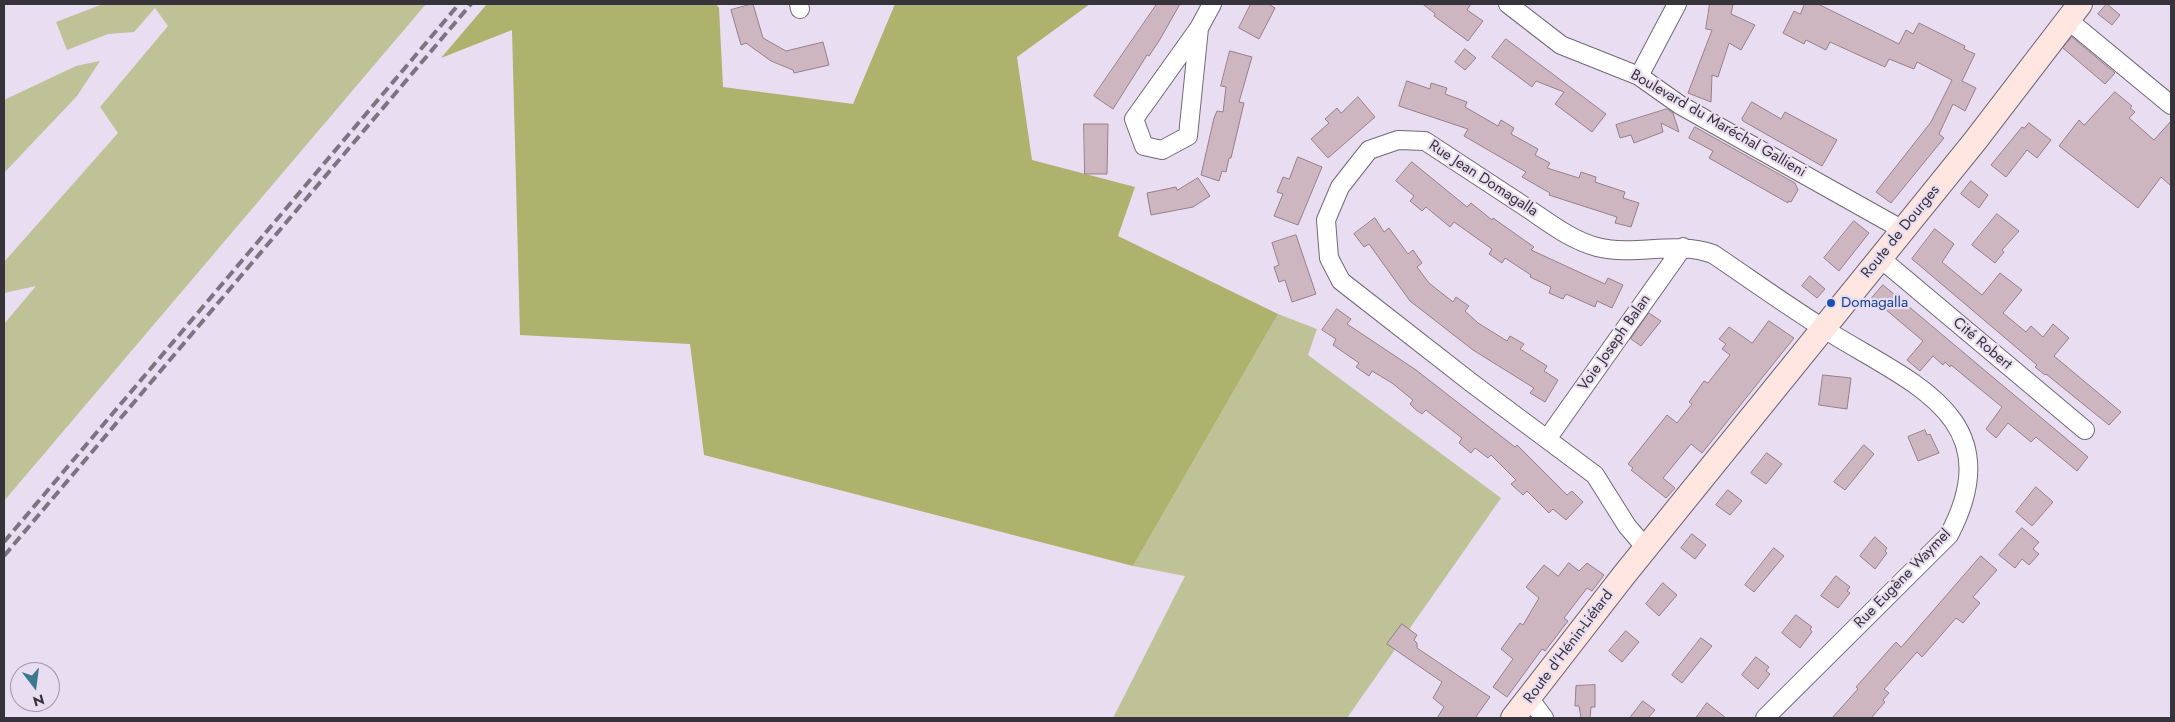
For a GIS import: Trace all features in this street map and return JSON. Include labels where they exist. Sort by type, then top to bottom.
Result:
[{"type":"main road","name":"Route de Dourges","points":[[1624,575],[1903,230],[2074,12]]},
{"type":"main road","name":"Route d'Hénin-Liétard","points":[[1513,718],[1624,575]]},
{"type":"street","points":[[1199,28],[1188,136],[1162,150],[1144,146],[1134,119],[1199,28],[1212,4]]},
{"type":"street","name":"Boulevard du Maréchal Gallieni","points":[[1508,4],[1561,45],[1639,76],[1680,105],[1903,230]]},
{"type":"street","points":[[1639,76],[1677,4]]},
{"type":"street","points":[[2074,12],[2171,106]]},
{"type":"street","name":"Rue Jean Domagalla","points":[[1648,546],[1638,540],[1627,526],[1595,475],[1341,281],[1329,258],[1326,220],[1340,187],[1368,150],[1398,140],[1425,141],[1565,233],[1595,246],[1615,250],[1683,247],[1696,248],[1713,254],[1824,328]]},
{"type":"street","name":"Voie Joseph Balan","points":[[1547,440],[1683,247]]},
{"type":"street","name":"Cité Robert","points":[[1880,258],[2085,430]]},
{"type":"street","name":"Rue Eugène Waymel","points":[[1765,718],[1949,535],[1960,514],[1969,487],[1970,460],[1963,436],[1950,415],[1924,390],[1882,362],[1824,328]]},
{"type":"street","points":[[1529,698],[1544,718]]},
{"type":"green space","points":[[103,4],[426,4],[4,501],[4,324],[36,286],[4,293],[4,262],[118,133],[100,107],[168,26],[155,8],[134,32],[108,34],[67,50],[56,22]]},
{"type":"green space","points":[[487,4],[716,4],[719,8],[723,87],[853,104],[895,4],[1090,4],[1017,57],[1032,160],[1135,187],[1118,236],[1278,314],[1133,566],[704,455],[690,344],[520,335],[512,30],[441,58]]},
{"type":"green space","points":[[100,61],[77,96],[4,173],[4,100],[76,66]]},
{"type":"green space","points":[[1278,314],[1317,329],[1308,355],[1501,498],[1347,718],[1113,718],[1185,576],[1133,566]]},
{"type":"building","points":[[753,4],[763,38],[786,51],[823,42],[829,65],[794,73],[793,70],[771,61],[746,43],[741,45],[731,10]]},
{"type":"building","points":[[1157,4],[1180,4],[1159,41],[1149,56],[1147,55],[1113,109],[1094,96]]},
{"type":"building","points":[[1251,4],[1268,4],[1275,8],[1259,39],[1239,28]]},
{"type":"building","points":[[1423,4],[1471,4],[1467,10],[1483,21],[1468,41],[1434,16],[1435,14]]},
{"type":"building","points":[[1710,4],[1733,4],[1731,14],[1755,25],[1741,50],[1729,43],[1718,77],[1712,75],[1711,102],[1688,93],[1712,30],[1706,29]]},
{"type":"building","points":[[1805,4],[1818,4],[1899,44],[1906,30],[1913,34],[1919,23],[1965,46],[1964,49],[1975,54],[1962,81],[1976,88],[1965,111],[1953,104],[1939,134],[1944,138],[1891,203],[1876,192],[1931,122],[1952,80],[1917,62],[1914,69],[1889,59],[1885,67],[1830,42],[1826,50],[1806,40],[1804,44],[1783,33],[1794,11],[1800,14]]},
{"type":"building","points":[[2107,4],[2120,15],[2112,25],[2098,14]]},
{"type":"building","points":[[2072,37],[2115,73],[2105,84],[2063,48]]},
{"type":"building","points":[[1506,39],[1606,114],[1592,132],[1555,104],[1564,92],[1536,81],[1532,87],[1492,57]]},
{"type":"building","points":[[1465,49],[1476,58],[1465,70],[1455,62]]},
{"type":"building","points":[[1230,51],[1252,57],[1239,102],[1244,103],[1231,158],[1229,158],[1226,172],[1222,171],[1219,181],[1201,175],[1214,118],[1217,111],[1223,112],[1226,87],[1221,86]]},
{"type":"building","points":[[1407,81],[1430,89],[1431,83],[1447,88],[1445,94],[1467,102],[1465,107],[1498,126],[1501,120],[1514,128],[1511,134],[1538,149],[1535,155],[1550,163],[1547,168],[1579,178],[1581,172],[1596,177],[1595,182],[1625,192],[1623,198],[1639,203],[1631,227],[1615,223],[1617,217],[1549,195],[1550,193],[1522,177],[1526,172],[1464,136],[1468,129],[1399,106]]},
{"type":"building","points":[[2115,92],[2132,106],[2130,108],[2135,112],[2129,118],[2154,140],[2171,121],[2171,186],[2161,177],[2138,208],[2059,146],[2079,120],[2084,125]]},
{"type":"building","points":[[1358,97],[1375,117],[1328,158],[1311,139],[1329,123],[1325,119],[1337,108],[1341,113]]},
{"type":"building","points":[[1752,102],[1781,119],[1785,112],[1837,140],[1822,166],[1743,121],[1742,119]]},
{"type":"building","points":[[1667,109],[1673,113],[1679,132],[1661,123],[1663,132],[1634,143],[1631,135],[1620,138],[1616,125]]},
{"type":"building","points":[[2029,123],[2051,140],[2037,158],[2027,150],[2006,177],[1991,165],[2022,127],[2024,128]]},
{"type":"building","points":[[1084,124],[1108,124],[1107,174],[1085,174]]},
{"type":"building","points":[[1695,127],[1795,183],[1798,190],[1791,202],[1788,201],[1788,203],[1709,158],[1713,151],[1689,138]]},
{"type":"building","points":[[1298,157],[1322,167],[1298,225],[1274,216],[1283,194],[1277,192],[1283,177],[1289,179]]},
{"type":"building","points":[[1412,162],[1467,207],[1471,203],[1492,220],[1493,218],[1534,247],[1531,250],[1605,284],[1608,278],[1623,285],[1612,308],[1597,301],[1595,307],[1566,294],[1563,299],[1549,293],[1551,287],[1530,277],[1531,275],[1505,258],[1502,263],[1489,254],[1492,249],[1454,222],[1450,227],[1426,207],[1422,211],[1410,201],[1414,196],[1396,181]]},
{"type":"building","points":[[1198,178],[1210,196],[1193,207],[1151,215],[1147,193],[1176,187],[1177,190]]},
{"type":"building","points":[[1971,181],[1988,195],[1979,208],[1961,194]]},
{"type":"building","points":[[1997,214],[2019,231],[2002,250],[2004,252],[1995,263],[1972,245]]},
{"type":"building","points":[[1375,218],[1384,232],[1389,228],[1408,254],[1413,250],[1422,263],[1417,267],[1429,283],[1453,302],[1456,297],[1469,306],[1465,311],[1478,323],[1507,341],[1510,336],[1524,344],[1520,349],[1547,366],[1544,371],[1558,380],[1545,402],[1530,393],[1534,388],[1473,350],[1410,301],[1369,244],[1364,247],[1354,234]]},
{"type":"building","points":[[1854,221],[1869,233],[1839,271],[1824,258]]},
{"type":"building","points":[[1935,229],[1954,244],[1942,262],[1982,295],[2000,273],[2022,290],[2003,313],[2026,332],[2031,326],[2043,337],[2053,324],[2069,338],[2054,356],[2121,412],[2109,425],[2035,367],[2037,365],[1912,259]]},
{"type":"building","points":[[1296,235],[1316,294],[1292,302],[1285,280],[1279,282],[1274,267],[1279,265],[1272,243]]},
{"type":"building","points":[[1810,276],[1825,289],[1817,298],[1802,286]]},
{"type":"building","points":[[1883,285],[2088,457],[2077,471],[2036,437],[2031,442],[2008,423],[1996,438],[1986,429],[2002,407],[1951,365],[1950,367],[1945,362],[1943,365],[1933,356],[1920,371],[1907,360],[1923,341],[1872,298]]},
{"type":"building","points":[[1337,309],[1351,319],[1347,324],[1416,370],[1515,447],[1517,445],[1567,495],[1572,491],[1583,502],[1566,520],[1553,509],[1549,513],[1527,491],[1523,495],[1511,484],[1516,480],[1491,455],[1488,458],[1475,448],[1471,453],[1459,443],[1462,438],[1426,410],[1422,414],[1416,410],[1410,404],[1413,400],[1392,383],[1372,371],[1369,376],[1356,367],[1359,363],[1333,345],[1336,339],[1322,330]]},
{"type":"building","points":[[1649,313],[1661,321],[1641,346],[1631,339]]},
{"type":"building","points":[[1769,321],[1794,338],[1702,453],[1691,444],[1663,478],[1675,488],[1666,498],[1631,470],[1633,468],[1628,464],[1667,415],[1677,423],[1692,404],[1689,402],[1704,381],[1708,383],[1730,355],[1722,349],[1726,344],[1719,339],[1729,327],[1752,343]]},
{"type":"building","points":[[1823,375],[1851,378],[1847,409],[1819,405]]},
{"type":"building","points":[[1925,430],[1927,435],[1930,434],[1939,453],[1918,461],[1908,437]]},
{"type":"building","points":[[1864,445],[1874,454],[1845,490],[1834,482]]},
{"type":"building","points":[[1767,453],[1782,464],[1766,484],[1751,473]]},
{"type":"building","points":[[2036,487],[2053,502],[2032,526],[2016,512]]},
{"type":"building","points":[[1728,490],[1742,501],[1730,515],[1716,505]]},
{"type":"building","points":[[2022,528],[2039,542],[2033,549],[2039,554],[2029,565],[2022,559],[2015,568],[1999,555]]},
{"type":"building","points":[[1692,534],[1706,545],[1695,559],[1681,548]]},
{"type":"building","points":[[1875,537],[1887,548],[1885,551],[1887,553],[1875,569],[1860,556]]},
{"type":"building","points":[[1774,548],[1784,556],[1754,592],[1745,585]]},
{"type":"building","points":[[1981,556],[1997,570],[1973,597],[1980,603],[1963,623],[1956,618],[1922,657],[1917,652],[1884,689],[1889,693],[1883,700],[1885,702],[1871,718],[1832,718],[1858,689],[1856,687],[1896,642],[1901,647]]},
{"type":"building","points":[[1569,563],[1579,571],[1587,563],[1604,575],[1592,591],[1587,588],[1564,618],[1568,621],[1545,651],[1542,649],[1507,697],[1493,687],[1513,659],[1501,649],[1520,623],[1523,625],[1539,598],[1526,587],[1544,565],[1558,576]]},
{"type":"building","points":[[1836,576],[1850,587],[1847,591],[1850,593],[1838,608],[1821,596]]},
{"type":"building","points":[[1663,583],[1677,595],[1659,616],[1646,604]]},
{"type":"building","points":[[1796,615],[1812,627],[1810,629],[1812,632],[1800,648],[1782,633]]},
{"type":"building","points":[[1402,624],[1417,635],[1414,640],[1417,643],[1417,648],[1490,697],[1475,718],[1437,718],[1444,707],[1433,698],[1442,682],[1387,644]]},
{"type":"building","points":[[1626,631],[1639,642],[1622,662],[1609,651]]},
{"type":"building","points":[[1701,638],[1712,646],[1682,683],[1672,675]]},
{"type":"building","points":[[1756,657],[1769,667],[1766,671],[1770,674],[1758,689],[1742,675]]},
{"type":"building","points":[[1595,685],[1595,707],[1591,707],[1590,718],[1581,718],[1579,706],[1575,706],[1576,686]]},
{"type":"building","points":[[1643,701],[1655,710],[1648,718],[1630,718]]},
{"type":"building","points":[[1707,703],[1726,718],[1696,718]]},
{"type":"railway","points":[[4,542],[459,4]]},
{"type":"railway","points":[[4,556],[471,4]]},
{"type":"place","name":"Domagalla","points":[[1831,303]]}]
